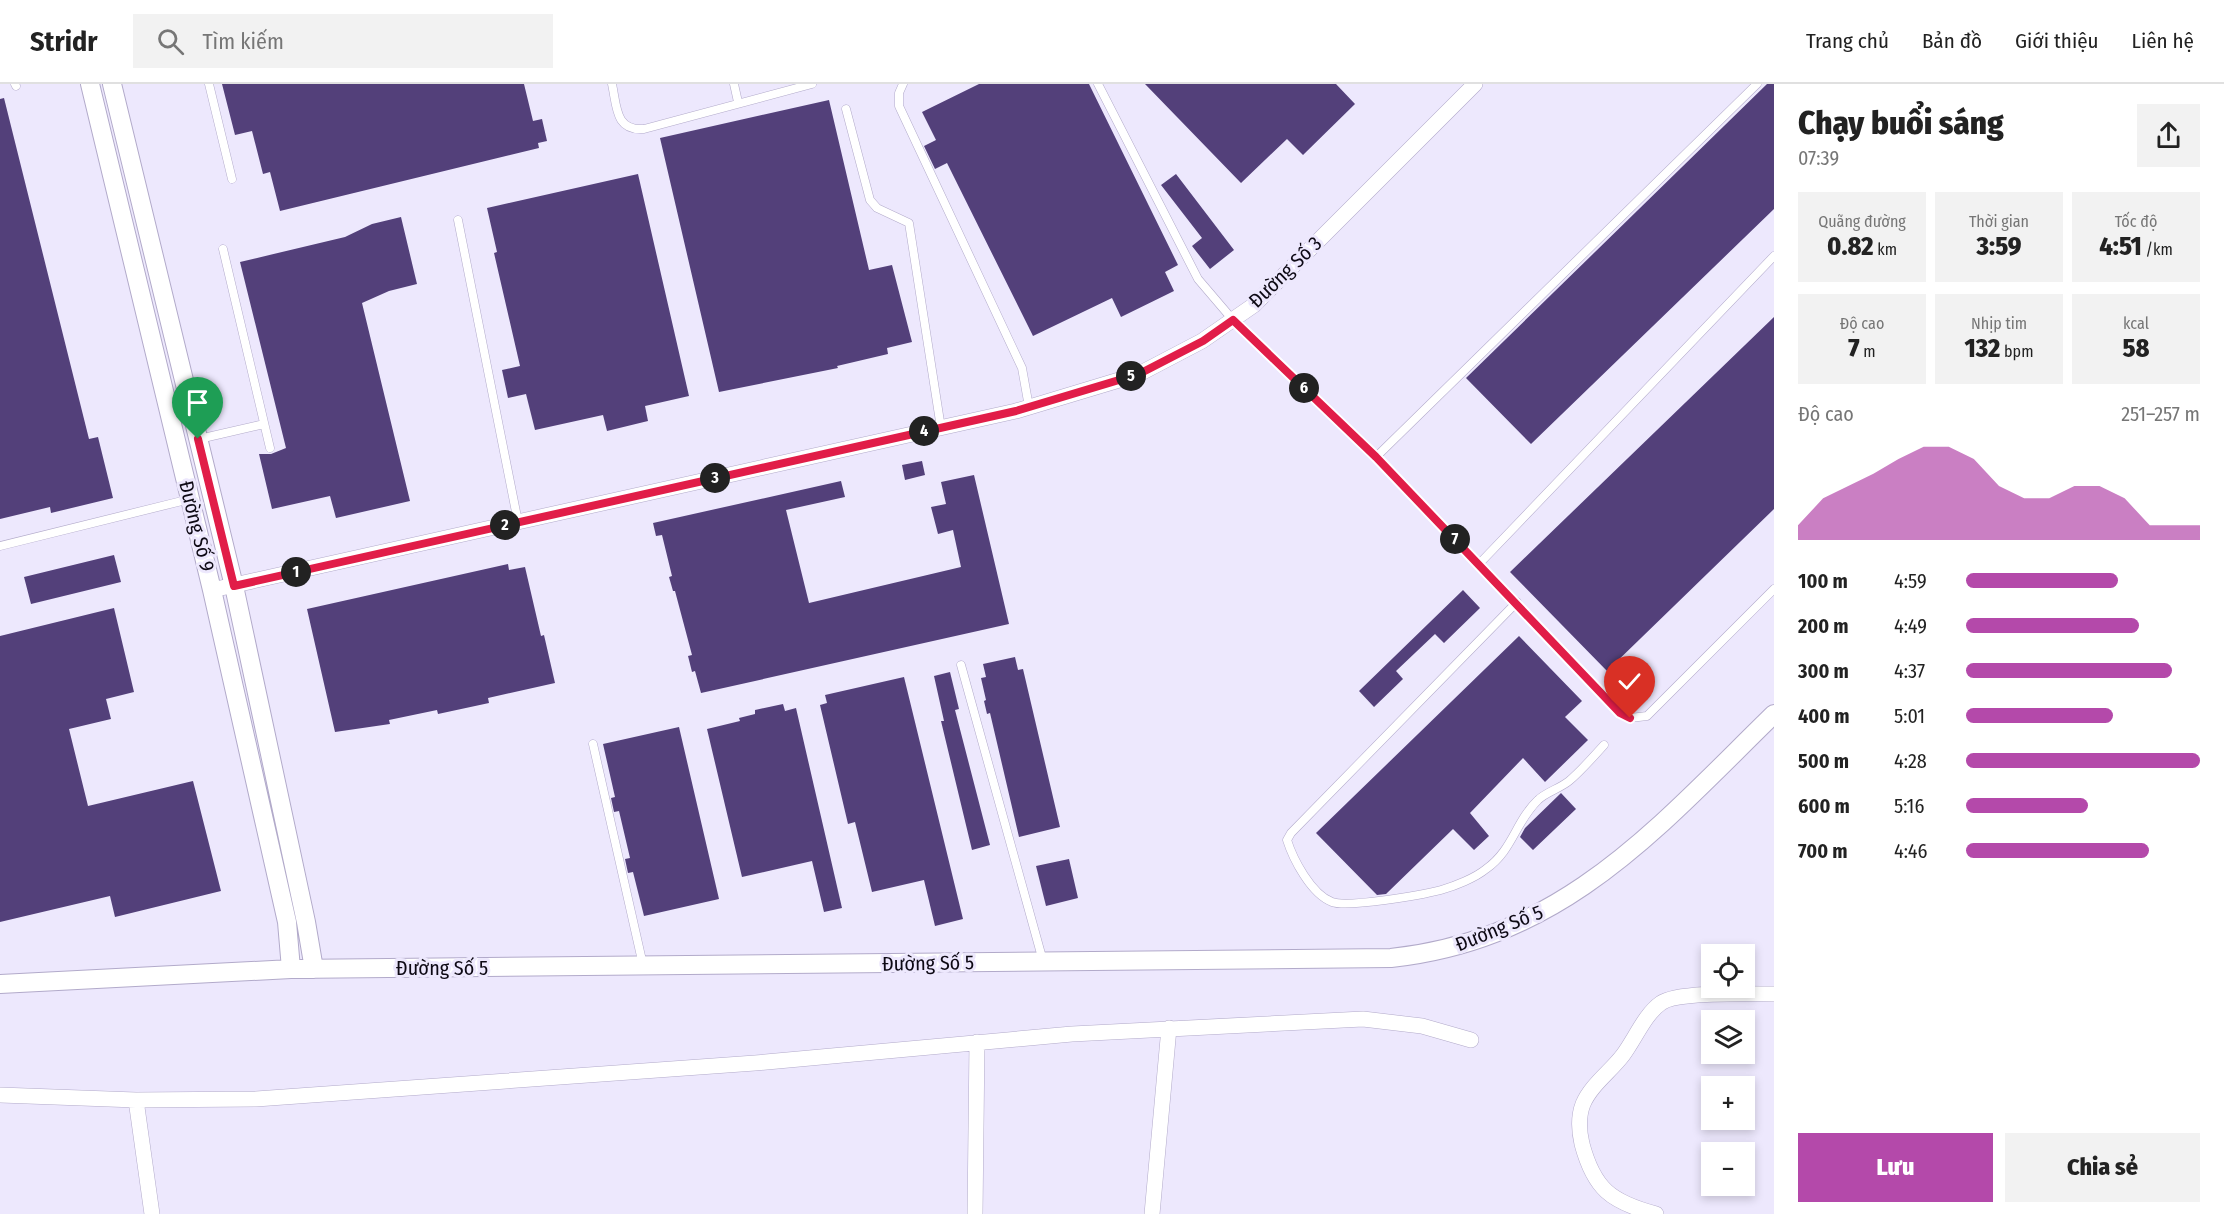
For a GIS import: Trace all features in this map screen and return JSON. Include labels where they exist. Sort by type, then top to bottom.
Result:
[{"type":"street","name":"Đường Số 9","points":[[90,84],[212,590],[286,922],[291,969]]},
{"type":"street","name":"Đường Số 9","points":[[112,84],[234,586],[314,969]]},
{"type":"street","name":"Đường Số 3","points":[[212,590],[941,428],[1029,407],[1139,374],[1203,341],[1254,304],[1475,84]]},
{"type":"street","name":"Đường Số 5","points":[[0,984],[291,969],[1391,958],[1428,954],[1473,943],[1559,903],[1614,866],[1774,714]]},
{"type":"street","points":[[1656,1214],[1615,1200],[1598,1185],[1588,1166],[1581,1138],[1579,1116],[1584,1101],[1623,1055],[1662,1002],[1679,997],[1774,994]]},
{"type":"street","points":[[0,1095],[136,1100],[279,1097],[755,1063],[977,1042],[1169,1028],[1363,1019],[1422,1026],[1471,1040]]},
{"type":"street","points":[[1152,1214],[1169,1028]]},
{"type":"street","points":[[975,1214],[977,1042]]},
{"type":"street","points":[[136,1100],[152,1214]]},
{"type":"lane","points":[[209,84],[232,179]]},
{"type":"lane","points":[[612,84],[620,116],[624,125],[630,130],[644,129],[812,84]]},
{"type":"lane","points":[[734,84],[738,102]]},
{"type":"lane","points":[[903,84],[899,93],[899,105],[1022,368],[1029,407]]},
{"type":"lane","points":[[1098,84],[1198,279],[1233,320],[1376,457],[1517,602],[1620,713],[1639,719],[1654,710],[1774,589]]},
{"type":"lane","points":[[1376,457],[1757,84]]},
{"type":"lane","points":[[846,109],[870,200],[877,208],[909,223],[941,428]]},
{"type":"lane","points":[[458,220],[518,522]]},
{"type":"lane","points":[[223,249],[270,448]]},
{"type":"lane","points":[[1479,564],[1774,256]]},
{"type":"lane","points":[[198,439],[264,424]]},
{"type":"lane","points":[[0,546],[190,499]]},
{"type":"lane","points":[[1517,602],[1291,833],[1287,840],[1289,847],[1307,878],[1319,893],[1332,902],[1354,904],[1442,890],[1484,871],[1503,856],[1519,824],[1538,800],[1568,782],[1604,745]]},
{"type":"lane","points":[[961,665],[1043,961]]},
{"type":"lane","points":[[593,744],[644,967]]},
{"type":"building","points":[[222,84],[524,84],[533,121],[542,119],[547,141],[538,143],[539,148],[280,211],[270,172],[263,174],[252,131],[235,135]]},
{"type":"building","points":[[979,84],[1089,84],[1178,265],[1165,272],[1174,291],[1121,317],[1112,298],[1033,336],[947,163],[935,169],[924,146],[936,140],[922,112]]},
{"type":"building","points":[[1145,84],[1336,84],[1355,104],[1303,155],[1287,139],[1241,183]]},
{"type":"building","points":[[1767,84],[1774,84],[1774,209],[1531,444],[1466,378]]},
{"type":"building","points":[[4,98],[89,439],[98,437],[113,498],[51,513],[50,507],[0,519],[0,99]]},
{"type":"building","points":[[829,100],[869,270],[892,265],[912,342],[887,348],[888,354],[837,366],[838,368],[719,392],[660,138]]},
{"type":"building","points":[[638,174],[689,396],[645,406],[648,421],[607,431],[603,415],[535,430],[526,394],[508,398],[502,370],[520,366],[494,253],[497,252],[487,208]]},
{"type":"building","points":[[1176,174],[1234,250],[1210,269],[1192,246],[1202,238],[1161,185]]},
{"type":"building","points":[[401,217],[417,284],[389,291],[362,303],[410,501],[336,518],[330,496],[272,509],[259,454],[271,454],[286,448],[240,262],[345,237],[372,224]]},
{"type":"building","points":[[1774,317],[1774,509],[1607,671],[1510,572]]},
{"type":"building","points":[[922,461],[925,475],[905,480],[902,465]]},
{"type":"building","points":[[974,475],[1009,624],[701,693],[688,656],[692,655],[669,577],[672,576],[662,535],[656,536],[653,523],[841,481],[845,497],[786,510],[809,603],[961,567],[953,530],[938,534],[931,507],[946,504],[941,482]]},
{"type":"building","points":[[114,555],[121,582],[31,604],[24,577]]},
{"type":"building","points":[[508,564],[509,570],[525,567],[555,683],[488,698],[489,703],[438,714],[437,710],[389,720],[390,724],[335,732],[307,609]]},
{"type":"building","points":[[1463,590],[1480,608],[1444,643],[1435,634],[1396,671],[1403,679],[1374,707],[1359,691]]},
{"type":"building","points":[[114,608],[134,692],[106,699],[111,719],[69,729],[88,806],[193,781],[221,891],[115,917],[110,896],[0,922],[0,636]]},
{"type":"building","points":[[1519,636],[1582,701],[1565,717],[1588,740],[1545,782],[1523,758],[1470,813],[1489,836],[1474,850],[1453,829],[1386,894],[1377,895],[1316,833]]},
{"type":"building","points":[[1015,657],[1018,670],[1023,669],[1060,827],[1019,837],[990,713],[987,714],[981,678],[986,677],[983,664]]},
{"type":"building","points":[[950,672],[959,709],[955,710],[990,845],[972,850],[941,721],[944,721],[934,676]]},
{"type":"building","points":[[904,677],[963,919],[935,926],[924,880],[872,892],[855,822],[848,824],[820,705],[827,703],[825,695]]},
{"type":"building","points":[[783,704],[785,711],[796,708],[842,908],[824,912],[812,861],[742,877],[707,729],[740,721],[739,718],[755,714],[755,710]]},
{"type":"building","points":[[679,727],[719,899],[644,916],[633,872],[628,873],[625,859],[630,858],[619,811],[614,812],[611,798],[615,797],[603,744]]},
{"type":"building","points":[[1561,793],[1576,809],[1533,850],[1520,837],[1525,828]]},
{"type":"building","points":[[1069,859],[1078,898],[1046,906],[1036,866]]},
{"type":"route","points":[[198,439],[234,586],[1016,411],[1139,374],[1203,341],[1233,320],[1376,457],[1517,602],[1620,713],[1630,718]]}]
